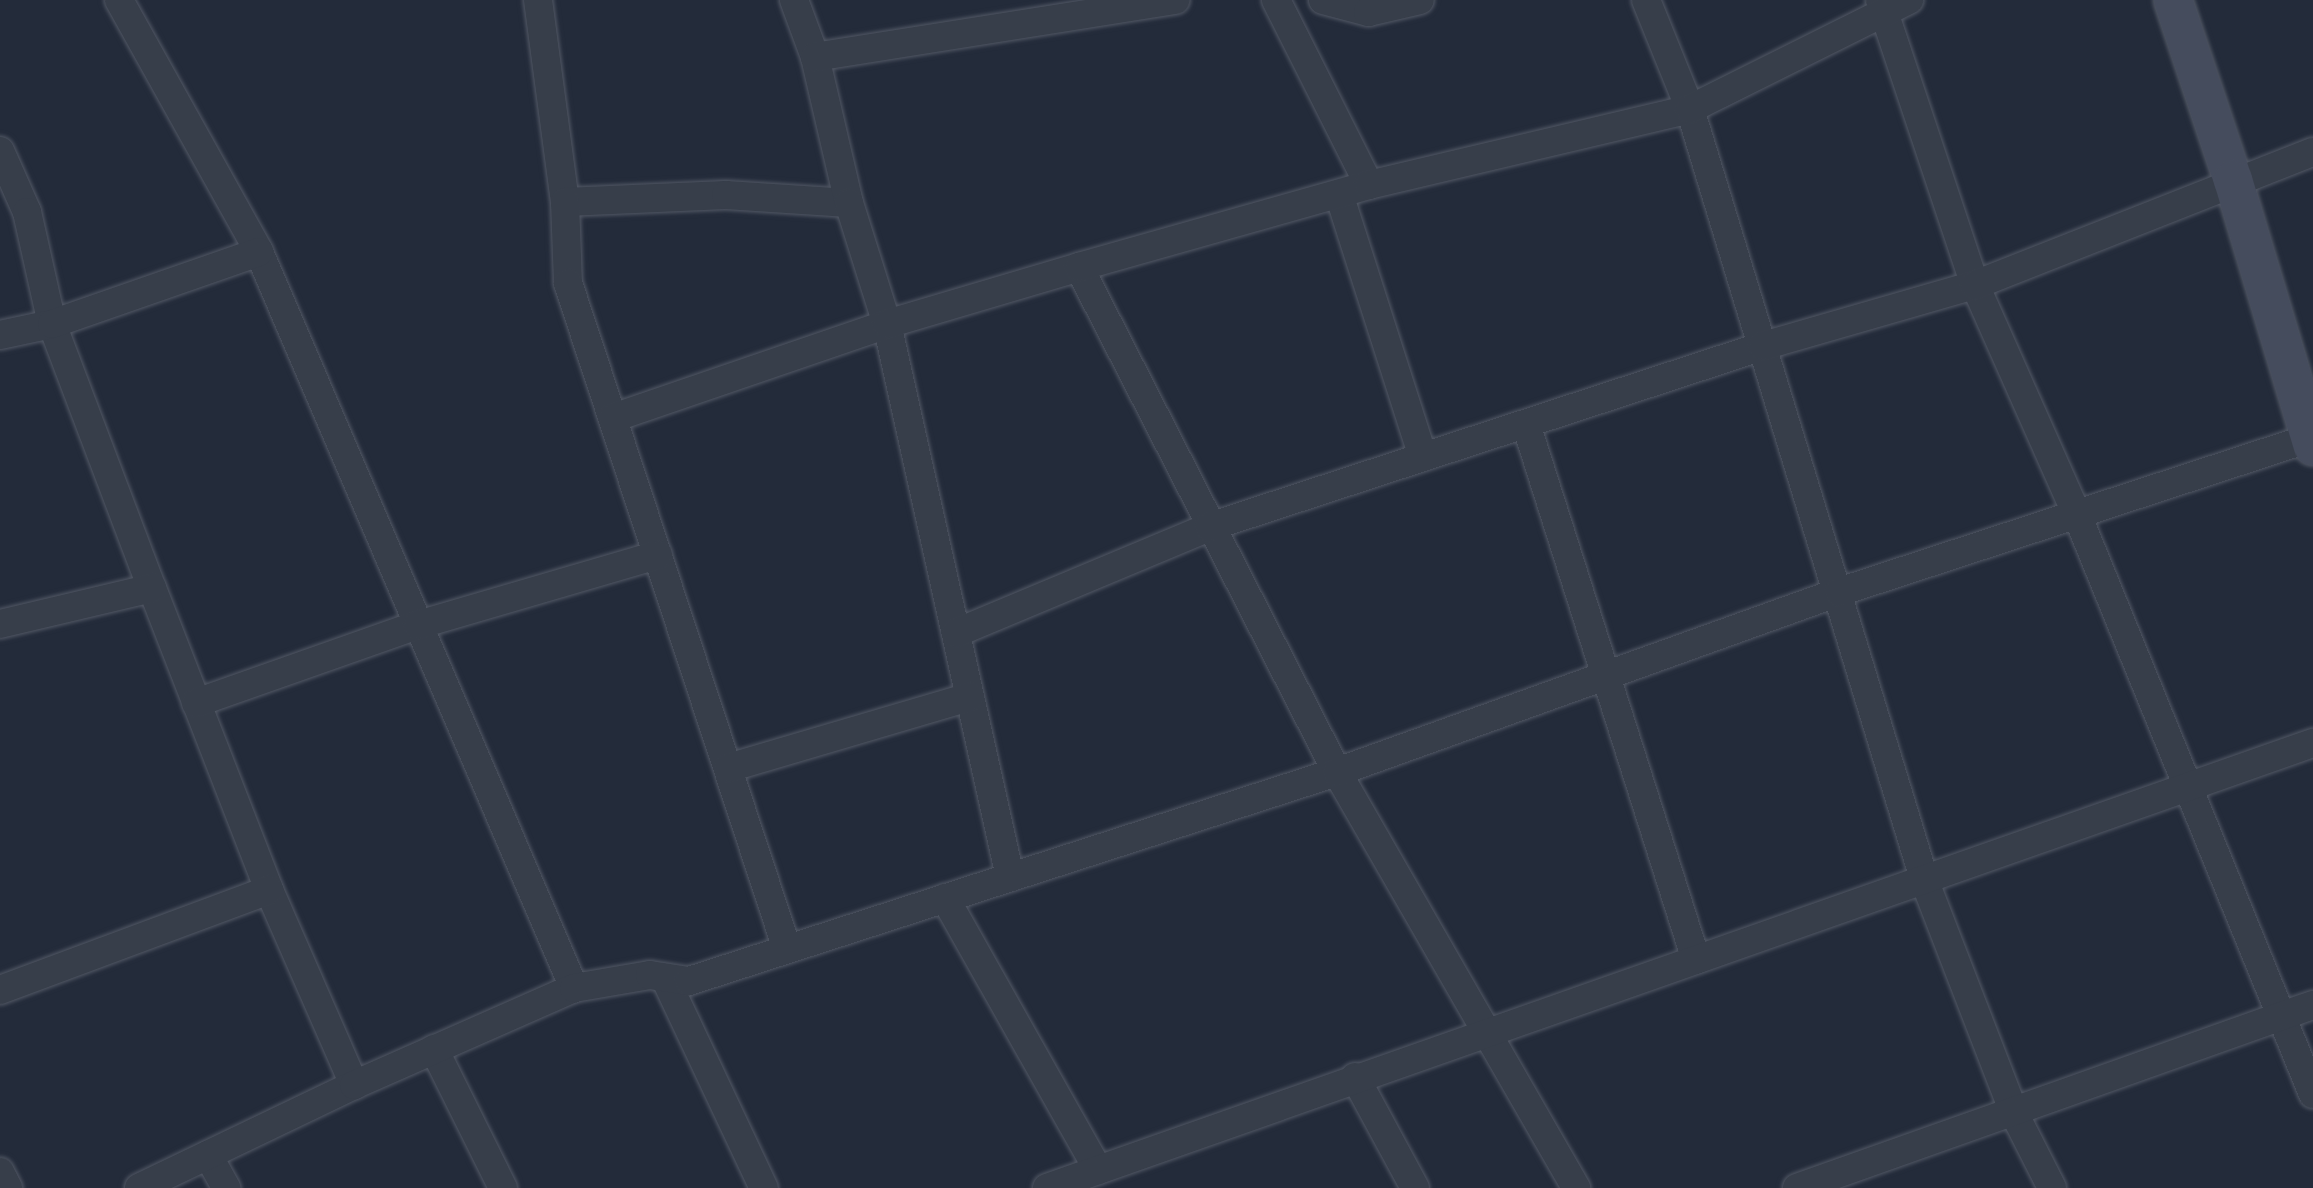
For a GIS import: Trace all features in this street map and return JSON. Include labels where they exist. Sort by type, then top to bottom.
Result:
[{"type":"street","points":[[119,0],[259,252],[573,988]]},
{"type":"street","points":[[538,0],[565,202],[568,283],[787,949]]},
{"type":"street","points":[[794,0],[815,57],[849,203],[887,324],[1010,877]]},
{"type":"street","points":[[815,57],[1177,0]]},
{"type":"street","points":[[1276,0],[1369,186]]},
{"type":"street","points":[[1323,0],[1368,12],[1420,0]]},
{"type":"street","points":[[1646,0],[1690,109],[1925,882],[2014,1113],[2052,1188]]},
{"type":"street","points":[[139,1188],[354,1085],[573,988],[650,975],[689,981],[1337,772],[1839,592],[2312,440],[2233,180],[2173,0]]},
{"type":"street","points":[[613,418],[887,324],[1079,267],[1369,186],[1690,109],[1891,4],[1975,285],[2078,517],[2279,1017],[2313,1094]]},
{"type":"street","points":[[0,151],[27,212],[52,324],[152,588],[269,890],[354,1085]]},
{"type":"street","points":[[956,633],[1209,527],[1763,346],[1975,285],[2233,180],[2313,152]]},
{"type":"street","points":[[1339,194],[1423,457]]},
{"type":"street","points":[[565,202],[726,195],[849,203]]},
{"type":"street","points":[[0,335],[52,324],[259,252]]},
{"type":"street","points":[[1079,267],[1209,527],[1337,772],[1489,1030],[1576,1188]]},
{"type":"street","points":[[1525,424],[1696,960]]},
{"type":"street","points":[[196,703],[418,625],[658,555]]},
{"type":"street","points":[[0,624],[152,588]]},
{"type":"street","points":[[728,768],[970,697]]},
{"type":"street","points":[[1047,1188],[1354,1077],[1925,882],[2313,743]]},
{"type":"street","points":[[1,984],[269,890]]},
{"type":"street","points":[[945,898],[1098,1170]]},
{"type":"street","points":[[665,978],[764,1188]]},
{"type":"street","points":[[1797,1188],[2313,1005]]},
{"type":"street","points":[[434,1049],[503,1188]]},
{"type":"street","points":[[1354,1077],[1415,1188]]},
{"type":"street","points":[[208,1155],[226,1188]]},
{"type":"street","points":[[0,1172],[8,1188]]}]
